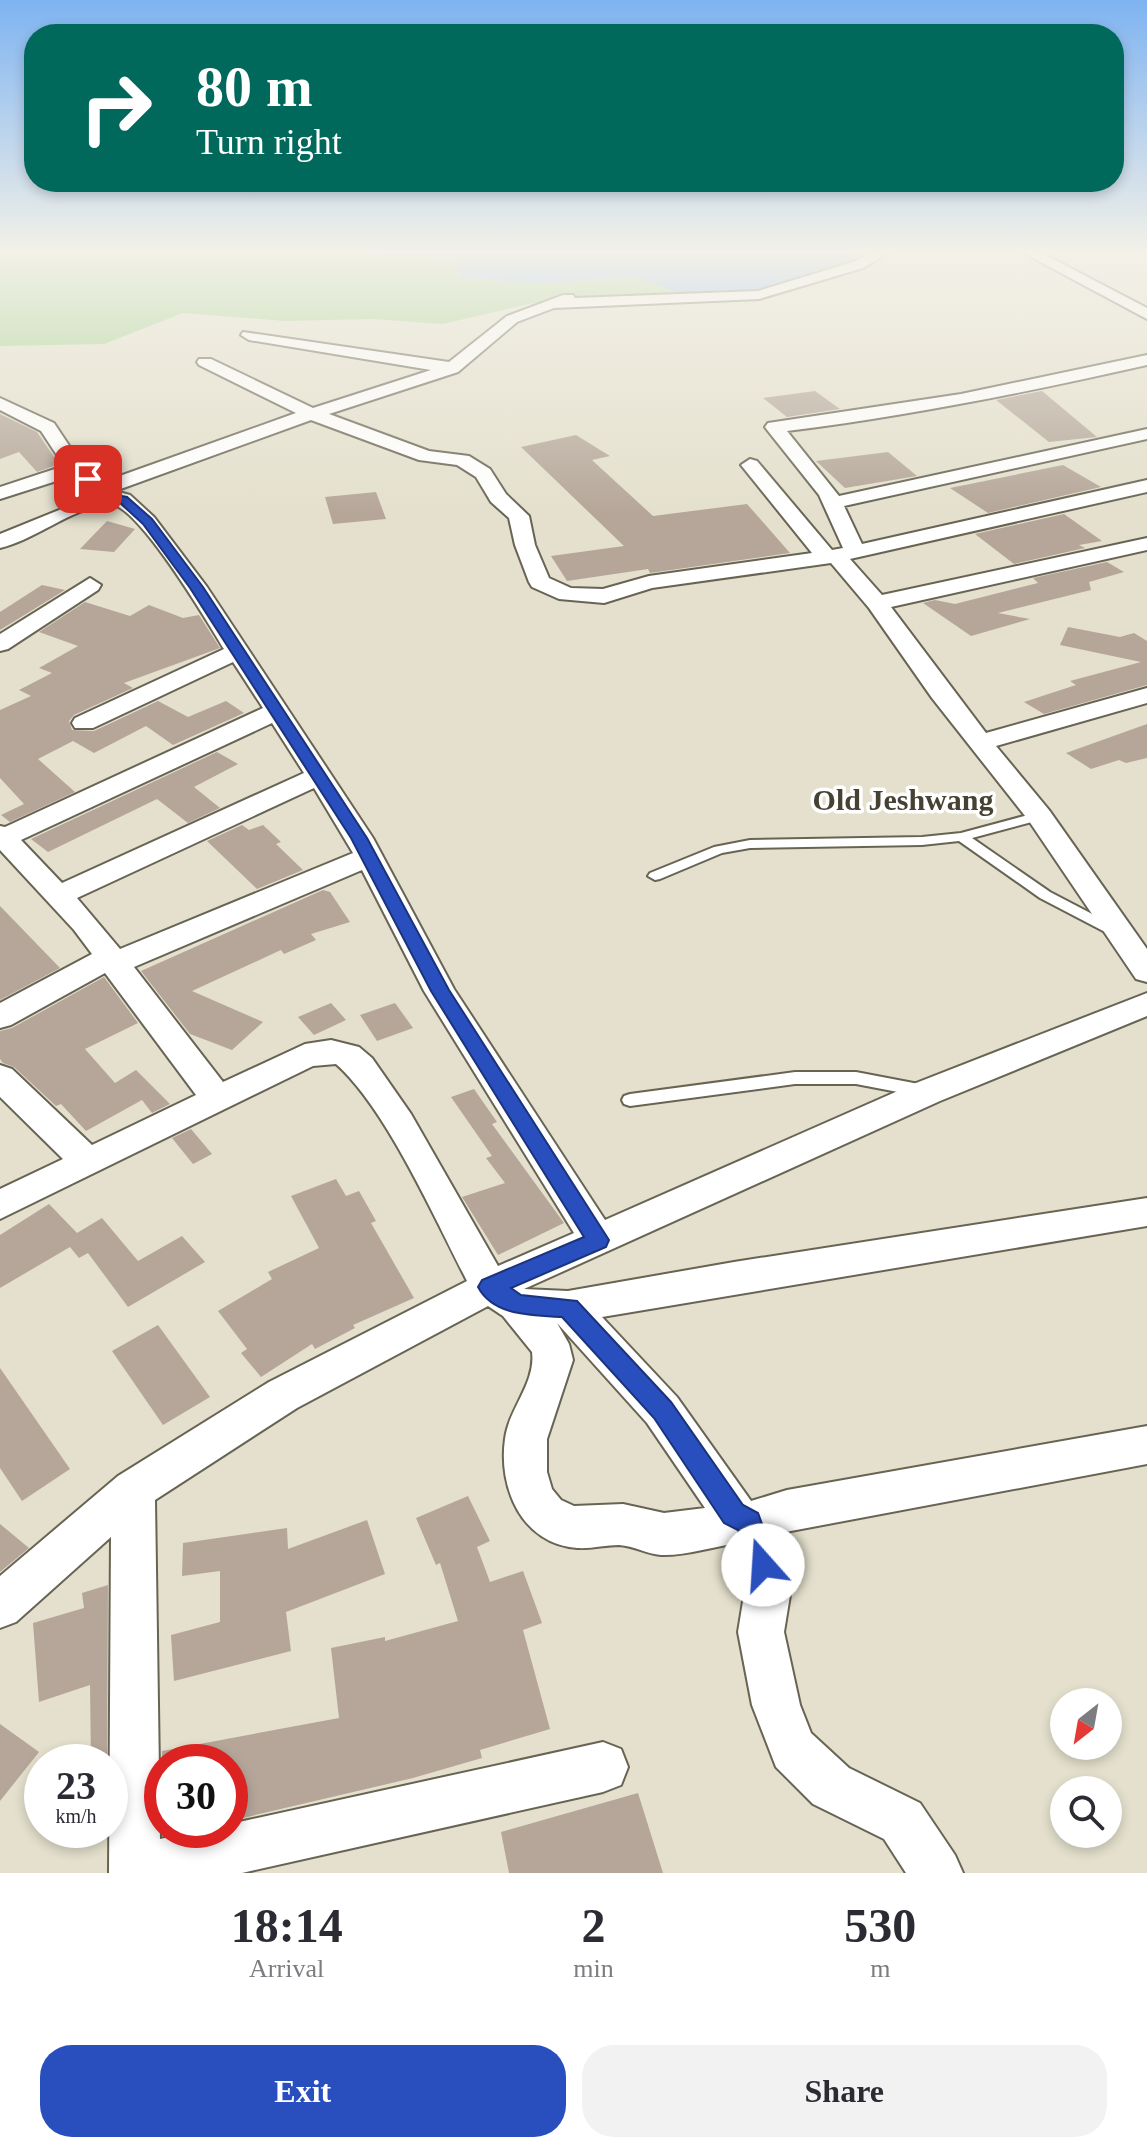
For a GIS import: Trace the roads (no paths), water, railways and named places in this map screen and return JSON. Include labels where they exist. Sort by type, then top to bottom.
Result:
[{"type":"street","points":[[270,338],[452,368]]},
{"type":"street","points":[[0,542],[106,494],[311,414],[452,368],[488,338]]},
{"type":"street","points":[[839,555],[832,503],[774,427],[837,420],[1035,386],[1147,360]]},
{"type":"street","points":[[205,362],[311,414],[426,456],[462,460],[483,473],[498,498],[519,516],[525,545],[540,582],[567,594],[604,596],[649,582],[839,555],[1147,486]]},
{"type":"street","points":[[0,403],[48,427],[75,469],[106,494],[123,499],[147,521],[238,651],[319,776],[369,857],[440,991],[598,1240]]},
{"type":"street","points":[[832,503],[1147,434]]},
{"type":"street","points":[[750,465],[839,555],[877,603],[941,693],[1039,816],[1147,972]]},
{"type":"street","points":[[0,493],[75,469]]},
{"type":"street","points":[[877,603],[1147,544]]},
{"type":"street","points":[[0,644],[90,585]]},
{"type":"street","points":[[84,723],[238,651]]},
{"type":"street","points":[[982,742],[1147,695]]},
{"type":"street","points":[[218,1099],[113,960],[2,836],[277,711]]},
{"type":"street","points":[[58,896],[319,776]]},
{"type":"street","points":[[0,1017],[113,960],[369,857]]},
{"type":"street","points":[[0,1606],[133,1490],[283,1395],[504,1296],[598,1240],[928,1092],[1147,1004]]},
{"type":"street","points":[[0,1205],[305,1056],[330,1050],[350,1056],[383,1096],[504,1296],[547,1339],[553,1361],[529,1423],[523,1464],[535,1500],[549,1520],[572,1527],[640,1527],[660,1534],[691,1533],[723,1523],[749,1522],[787,1510],[1147,1445]]},
{"type":"street","points":[[0,1077],[88,1162]]},
{"type":"street","points":[[504,1296],[568,1307],[734,1277],[1147,1212]]},
{"type":"street","points":[[568,1307],[662,1410],[734,1514],[749,1522],[769,1583],[761,1632],[776,1705],[793,1750],[831,1786],[902,1821],[937,1873]]},
{"type":"street","points":[[133,1490],[135,1872],[603,1767]]},
{"type":"lane","points":[[655,876],[719,850],[750,844],[922,841],[962,837],[1039,816]]},
{"type":"lane","points":[[962,837],[1045,895],[1121,935]]},
{"type":"lane","points":[[630,1100],[795,1078],[856,1078],[928,1092]]},
{"type":"district","name":"Old Jeshwang","points":[[903,800]]}]
